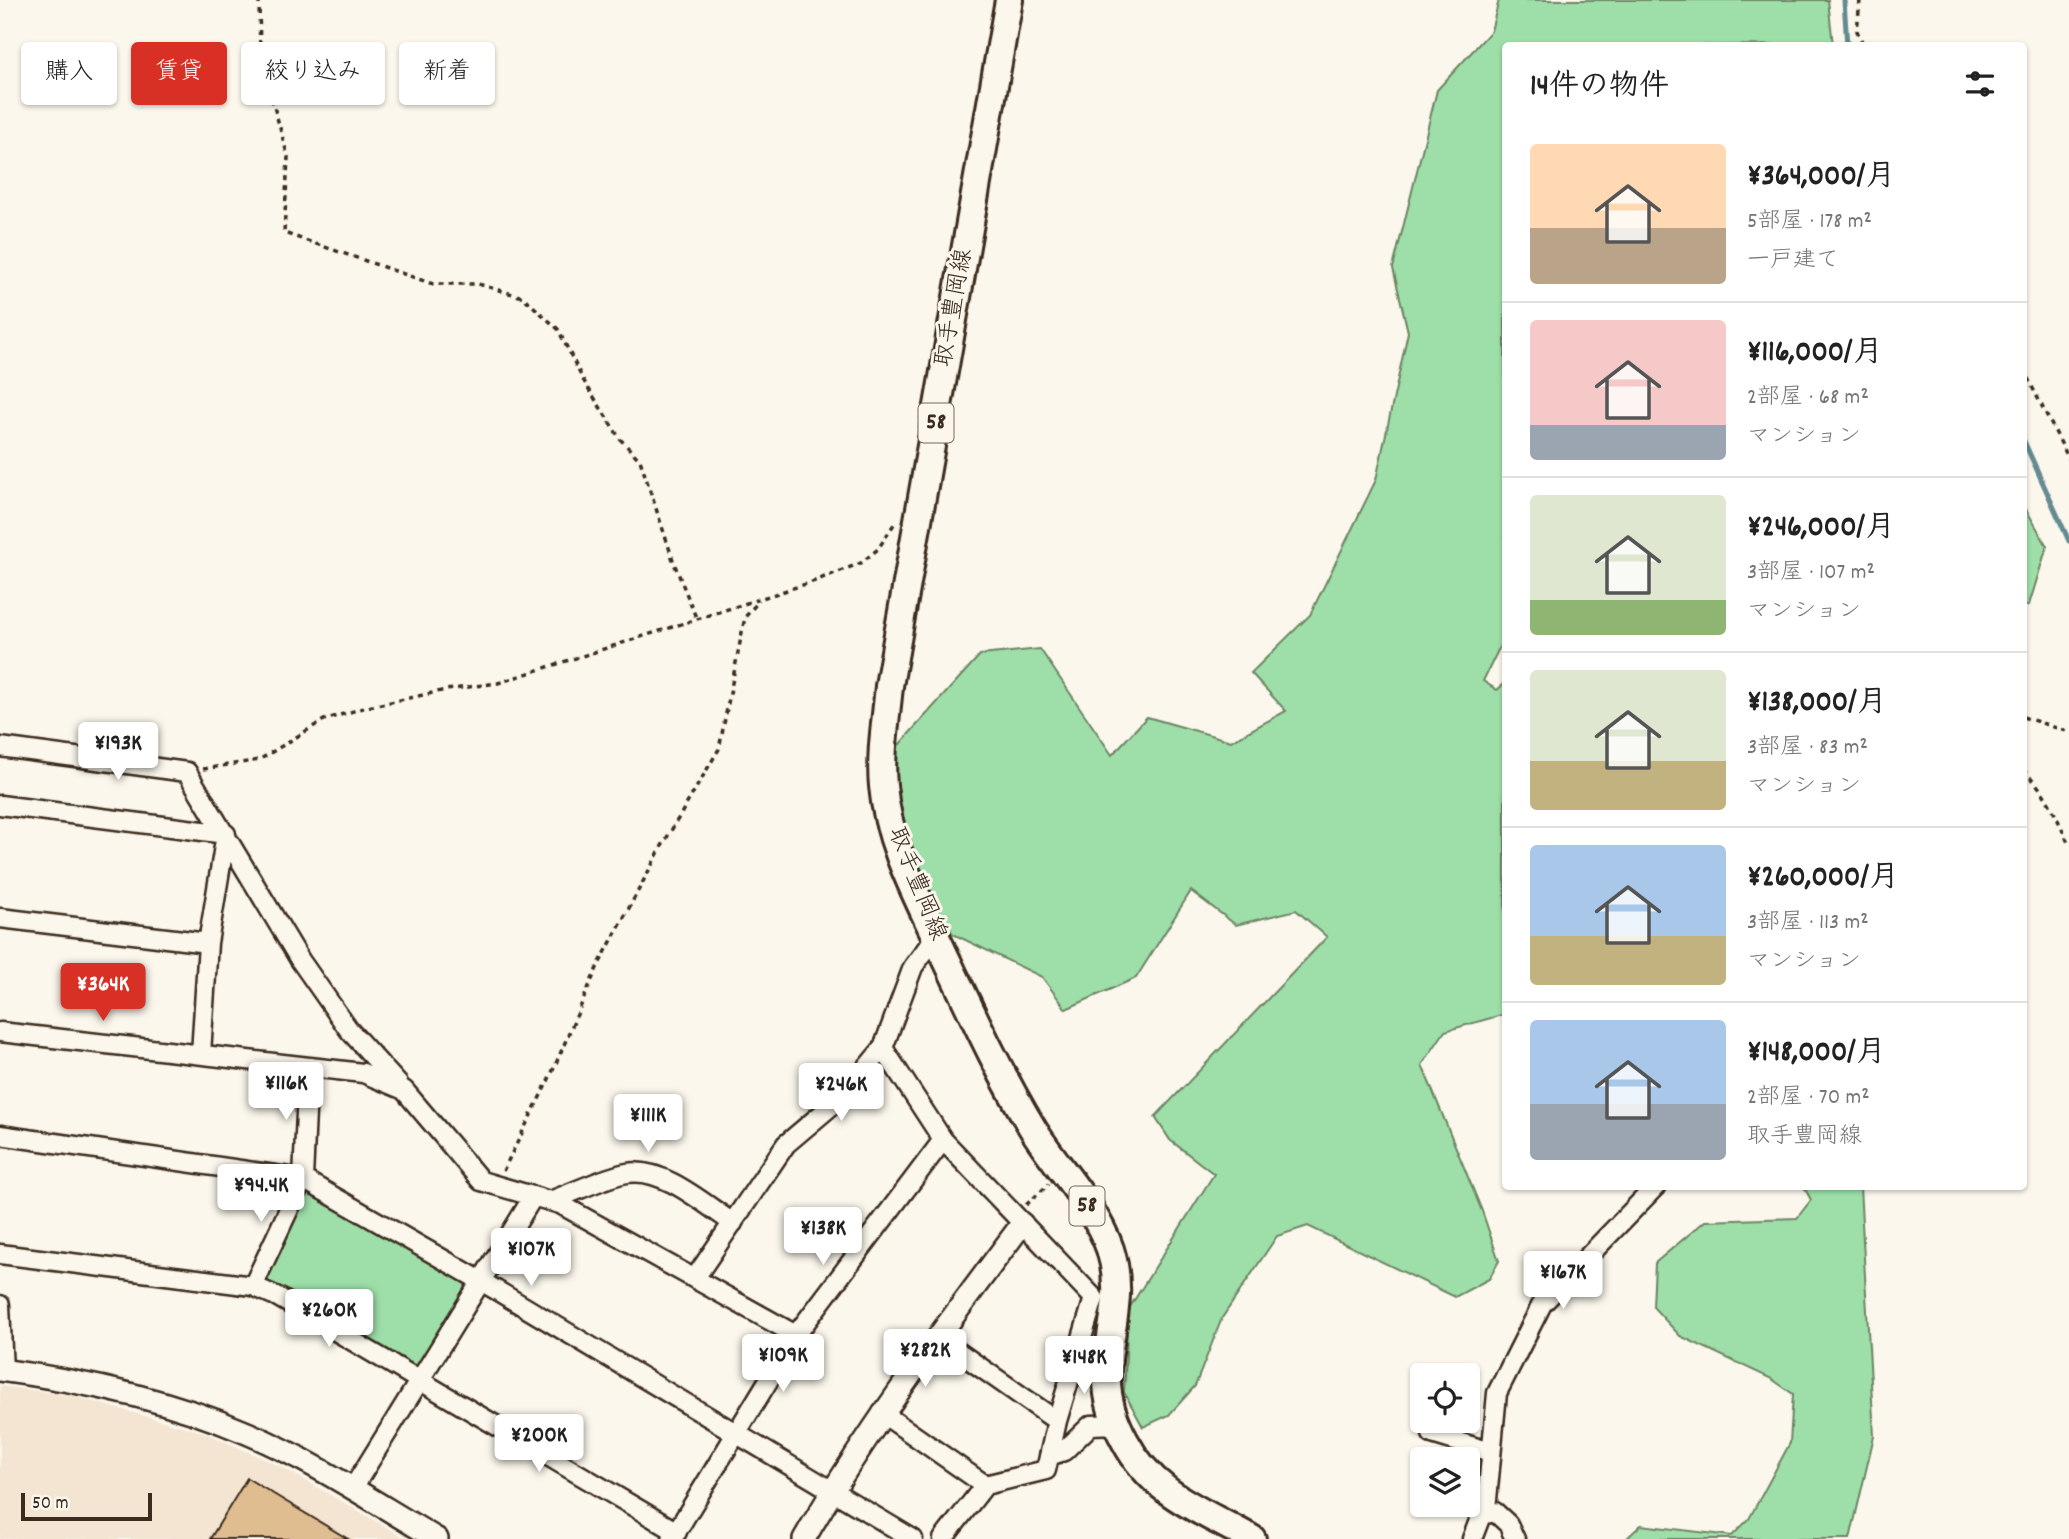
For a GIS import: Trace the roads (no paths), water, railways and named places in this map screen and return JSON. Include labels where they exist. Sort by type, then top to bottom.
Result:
[{"type":"main road","name":"取手豊岡線","points":[[1009,0],[890,686],[884,740],[883,785],[892,830],[910,881],[1006,1085],[1036,1134],[1089,1209],[1110,1251],[1117,1300],[1107,1376],[1116,1424],[1139,1464],[1158,1484],[1182,1502],[1252,1539]]},
{"type":"street","points":[[0,747],[187,772],[300,960],[349,1030],[481,1181],[560,1204],[796,1335]]},
{"type":"street","points":[[0,805],[226,834]]},
{"type":"street","points":[[201,1054],[208,943],[226,834]]},
{"type":"street","points":[[0,918],[208,943]]},
{"type":"street","points":[[695,1278],[786,1144],[844,1095],[883,1048],[913,967],[936,936]]},
{"type":"street","points":[[0,1032],[363,1073],[404,1090]]},
{"type":"street","points":[[883,1048],[943,1140],[1094,1298],[1057,1420],[1046,1470],[985,1485],[943,1539]]},
{"type":"street","points":[[253,1286],[303,1179],[308,1067]]},
{"type":"street","points":[[0,1135],[303,1179],[481,1281],[913,1539]]},
{"type":"street","points":[[0,1254],[253,1286],[278,1297],[674,1535],[796,1335],[943,1140]]},
{"type":"street","points":[[353,1488],[481,1281],[541,1199],[626,1173],[650,1174],[668,1181],[733,1223]]},
{"type":"street","points":[[1472,1539],[1487,1500],[1497,1394],[1542,1304],[1652,1190]]},
{"type":"street","points":[[804,1539],[882,1413],[1018,1220]]},
{"type":"street","points":[[0,1305],[2,1371],[104,1387],[170,1406],[246,1433],[353,1488],[437,1539]]},
{"type":"street","points":[[937,1337],[1057,1420]]},
{"type":"street","points":[[882,1413],[985,1485]]},
{"type":"street","points":[[1049,1456],[1064,1451],[1091,1424],[1116,1424]]},
{"type":"street","points":[[1432,1434],[1491,1452]]},
{"type":"street","points":[[1481,1515],[1494,1512],[1508,1524],[1515,1539]]},
{"type":"waterway","points":[[1844,0],[1847,42]]},
{"type":"waterway","points":[[2027,448],[2069,541]]}]
